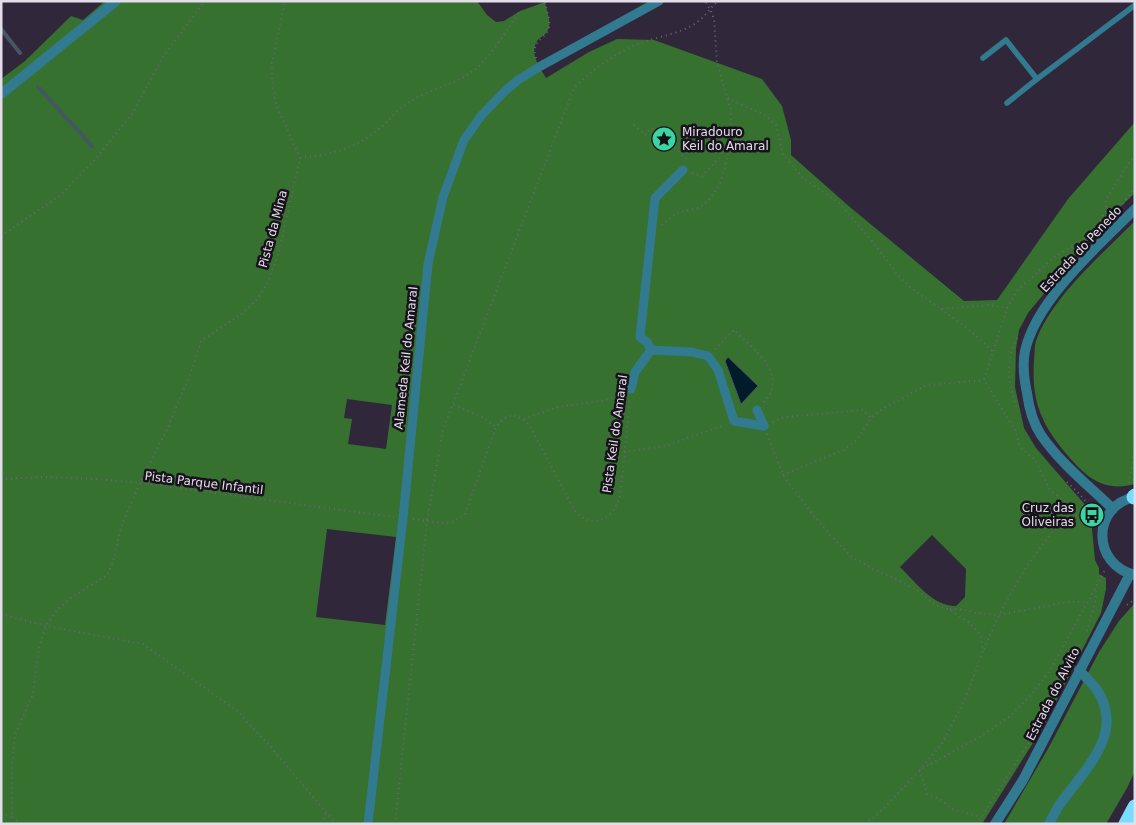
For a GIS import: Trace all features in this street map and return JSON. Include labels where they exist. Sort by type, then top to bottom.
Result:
[{"type":"highway","points":[[1126,824],[1135,807]]},
{"type":"street","points":[[1,94],[116,1]]},
{"type":"street","name":"Alameda Keil do Amaral","points":[[368,824],[403,518],[428,264],[443,197],[464,140],[481,116],[505,91],[518,80],[540,67],[659,1]]},
{"type":"street","points":[[683,170],[656,198],[640,337],[647,342],[650,350],[692,352],[708,356],[718,370],[734,421],[764,426]]},
{"type":"street","name":"Estrada do Penedo","points":[[1112,509],[1063,462],[1040,434],[1028,403],[1024,376],[1025,351],[1036,323],[1060,286],[1135,209]]},
{"type":"street","name":"Pista Keil do Amaral","points":[[631,389],[635,372],[650,350]]},
{"type":"street","points":[[757,410],[764,426]]},
{"type":"street","points":[[1132,575],[1106,563],[1102,538],[1104,522],[1112,509],[1133,494]]},
{"type":"street","name":"Estrada do Alvito","points":[[995,824],[1023,780],[1079,670],[1132,575]]},
{"type":"street","points":[[1049,824],[1058,806],[1080,780],[1102,744],[1107,727],[1106,713],[1101,696],[1079,670]]},
{"type":"lane","points":[[1007,103],[1135,5]]},
{"type":"lane","points":[[983,58],[1006,40],[1037,79]]},
{"type":"path","points":[[1,236],[62,194],[98,156],[132,114],[163,57],[205,1]]},
{"type":"path","points":[[285,1],[272,64],[272,80],[276,104],[300,158],[329,154],[359,144],[406,105],[466,76],[491,53],[520,11]]},
{"type":"path","points":[[652,226],[663,225],[676,213],[698,208],[710,198],[718,186],[728,156],[731,124],[728,98],[717,63],[715,29],[710,9],[705,1]]},
{"type":"path","points":[[394,824],[401,741],[427,521],[443,430],[574,88],[599,67],[620,53],[639,44],[688,28],[705,16],[718,1]]},
{"type":"path","points":[[540,67],[535,58],[534,48],[540,38],[549,30],[545,2]]},
{"type":"path","points":[[728,98],[766,116],[776,125],[783,154],[803,178],[839,203],[873,242],[898,275],[912,289],[971,331],[992,351]]},
{"type":"path","points":[[634,125],[646,135],[652,128],[684,157]]},
{"type":"path","points":[[702,176],[719,158],[729,138]]},
{"type":"path","points":[[1092,512],[1074,510],[1050,490],[1035,460],[1020,447],[1016,430],[984,380],[1007,308],[1017,291],[1054,258],[1089,236],[1106,212],[1106,199],[1135,154]]},
{"type":"path","name":"Pista da Mina","points":[[12,817],[12,765],[15,735],[34,694],[38,647],[46,626],[57,610],[70,598],[107,575],[113,562],[121,527],[140,483],[168,427],[193,367],[201,341],[243,313],[258,298],[268,282],[279,252],[300,158]]},
{"type":"path","points":[[1119,210],[1135,186]]},
{"type":"path","points":[[941,308],[988,304],[1007,308]]},
{"type":"path","points":[[708,356],[734,330],[766,362],[771,369],[772,389],[766,400],[757,410]]},
{"type":"path","points":[[1017,338],[1012,346],[1008,376],[1019,414]]},
{"type":"path","points":[[783,475],[844,450],[856,440],[872,418],[882,409],[927,385],[984,380]]},
{"type":"path","points":[[427,521],[447,524],[457,521],[465,514],[496,427],[501,421],[513,415],[524,419],[558,407],[606,400],[631,389]]},
{"type":"path","name":"Pista Keil do Amaral","points":[[524,419],[530,426],[574,510],[585,520],[601,520],[610,515],[620,497],[631,389]]},
{"type":"path","points":[[453,405],[484,418],[496,427]]},
{"type":"path","points":[[872,418],[863,410],[784,418],[764,426],[783,475],[820,523],[852,556],[873,570],[904,582],[937,606],[949,609],[998,615],[1068,602],[1088,602]]},
{"type":"path","points":[[624,452],[665,446],[734,421]]},
{"type":"path","points":[[1133,494],[1135,448]]},
{"type":"path","name":"Pista Parque Infantil","points":[[1,479],[45,477],[140,483],[427,521]]},
{"type":"path","points":[[1063,478],[1086,500],[1092,512],[1094,526]]},
{"type":"path","points":[[865,824],[879,813],[920,770],[942,742],[966,697],[998,615],[1043,543],[1074,510]]},
{"type":"path","points":[[920,770],[983,735],[1010,716],[1032,694],[1052,669],[1105,571],[1106,563]]},
{"type":"path","points":[[1105,571],[1106,563]]},
{"type":"path","points":[[1070,663],[1087,631],[1098,584]]},
{"type":"path","points":[[949,609],[971,624],[981,636],[983,652]]},
{"type":"path","points":[[1,614],[46,626],[143,644],[237,711],[336,824]]},
{"type":"path","points":[[977,824],[1031,740]]},
{"type":"path","points":[[920,770],[927,794],[942,800],[952,809],[982,817]]},
{"type":"path","points":[[322,824],[326,811]]},
{"type":"path","points":[[1,814],[12,817],[21,824]]},
{"type":"green space","points":[[105,1],[477,1],[487,15],[496,22],[504,21],[520,11],[545,2],[549,27],[546,33],[537,41],[534,51],[536,60],[546,78],[589,52],[617,39],[654,40],[762,79],[782,106],[791,140],[791,155],[851,208],[964,301],[997,300],[1068,199],[1135,122],[1135,193],[1099,227],[1028,313],[1019,330],[1016,349],[1015,387],[1024,428],[1036,448],[1086,506],[1091,519],[1095,560],[1099,568],[1099,574],[1106,578],[1106,589],[1101,613],[1043,727],[982,824],[1,824],[1,79],[25,61],[71,16],[83,20]],"holes":[[[347,399],[392,405],[386,449],[348,444],[352,419],[344,418]],[[327,529],[396,537],[385,625],[316,617]],[[932,535],[966,569],[965,597],[956,606],[939,602],[925,592],[900,567]]]},
{"type":"green space","points":[[1135,221],[1135,484],[1115,486],[1098,482],[1083,472],[1060,446],[1045,424],[1034,389],[1035,348],[1043,325],[1065,293]]},
{"type":"green space","points":[[1135,603],[1135,771],[1106,824],[1004,824],[1049,747],[1099,652],[1119,621]]},
{"type":"water","points":[[728,357],[758,386],[741,404],[725,361]]},
{"type":"waterway","points":[[1,29],[20,53]]},
{"type":"waterway","points":[[38,87],[92,146]]},
{"type":"place","name":"Miradouro Keil do Amaral","points":[[664,139]]},
{"type":"place","name":"Cruz das Oliveiras","points":[[1092,515]]}]
